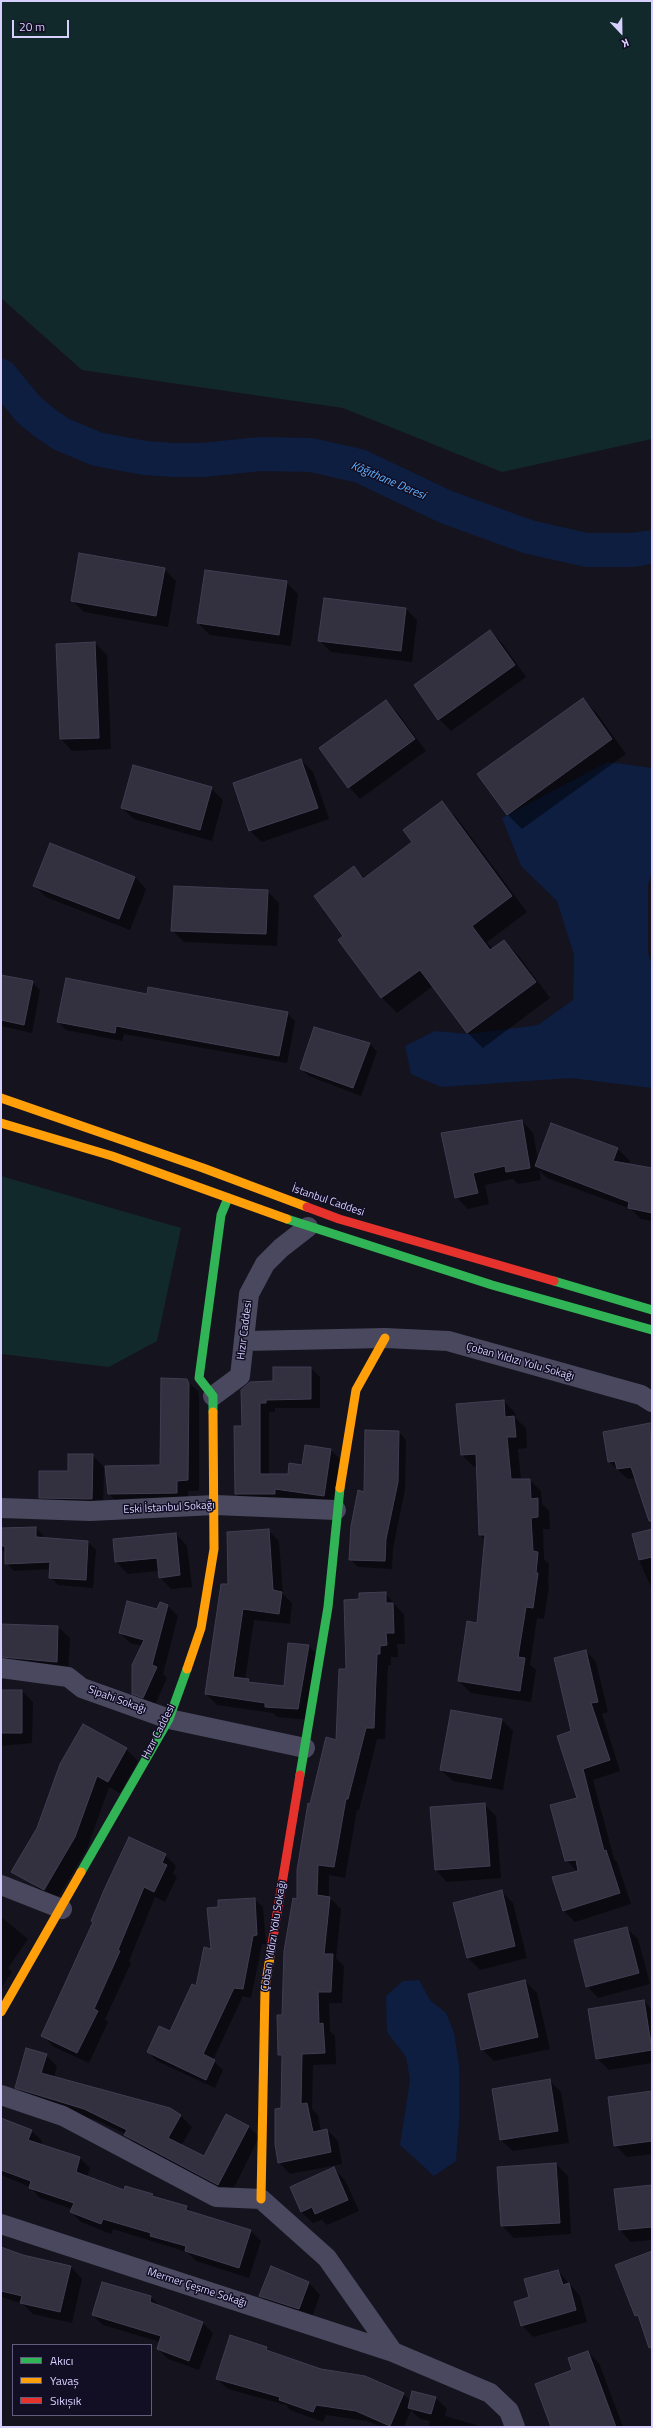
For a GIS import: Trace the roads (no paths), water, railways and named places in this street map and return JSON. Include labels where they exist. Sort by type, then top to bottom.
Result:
[{"type":"street","name":"İstanbul Caddesi","points":[[1,1098],[234,1180],[339,1219],[652,1310]]},
{"type":"street","points":[[1,1123],[112,1156],[308,1227],[492,1285],[652,1330]]},
{"type":"street","points":[[213,1396],[199,1378],[222,1216],[234,1180]]},
{"type":"street","name":"Hızır Caddesi","points":[[1,2012],[62,1909],[169,1719],[201,1628],[214,1549],[215,1505],[213,1396],[240,1376],[249,1294],[265,1264],[281,1248],[308,1227]]},
{"type":"street","points":[[336,1510],[356,1390],[385,1338]]},
{"type":"street","name":"Çoban Yıldızı Yolu Sokağı","points":[[245,1341],[385,1338],[448,1341],[641,1395],[652,1402]]},
{"type":"street","name":"Eski İstanbul Sokağı","points":[[1,1508],[90,1512],[215,1505],[336,1510]]},
{"type":"street","name":"Çoban Yıldızı Yolu Sokağı","points":[[261,2199],[265,1989],[328,1607],[336,1510]]},
{"type":"street","name":"Sipahi Sokağı","points":[[1,1668],[68,1677],[82,1688],[169,1719],[305,1748]]},
{"type":"street","points":[[1,1885],[62,1909]]},
{"type":"street","points":[[1,2095],[63,2116],[216,2197],[261,2199],[327,2258],[392,2352]]},
{"type":"street","name":"Mermer Çeşme Sokağı","points":[[1,2224],[392,2352],[490,2393],[509,2411],[515,2427]]},
{"type":"water","points":[[607,762],[652,768],[652,873],[648,884],[648,953],[652,965],[652,1088],[571,1078],[441,1087],[411,1074],[405,1046],[435,1031],[469,1034],[538,1025],[573,1000],[574,955],[557,901],[521,866],[502,818]]},
{"type":"water","points":[[419,1980],[430,2000],[446,2013],[454,2032],[459,2066],[459,2121],[456,2161],[434,2176],[400,2145],[410,2080],[406,2057],[387,2032],[386,1996],[403,1981]]},
{"type":"waterway","name":"Kâğıthane Deresi","points":[[1,376],[29,410],[45,423],[61,434],[97,449],[145,458],[173,460],[203,460],[260,454],[311,455],[360,466],[446,507],[529,537],[587,550],[632,550],[652,547]]}]
